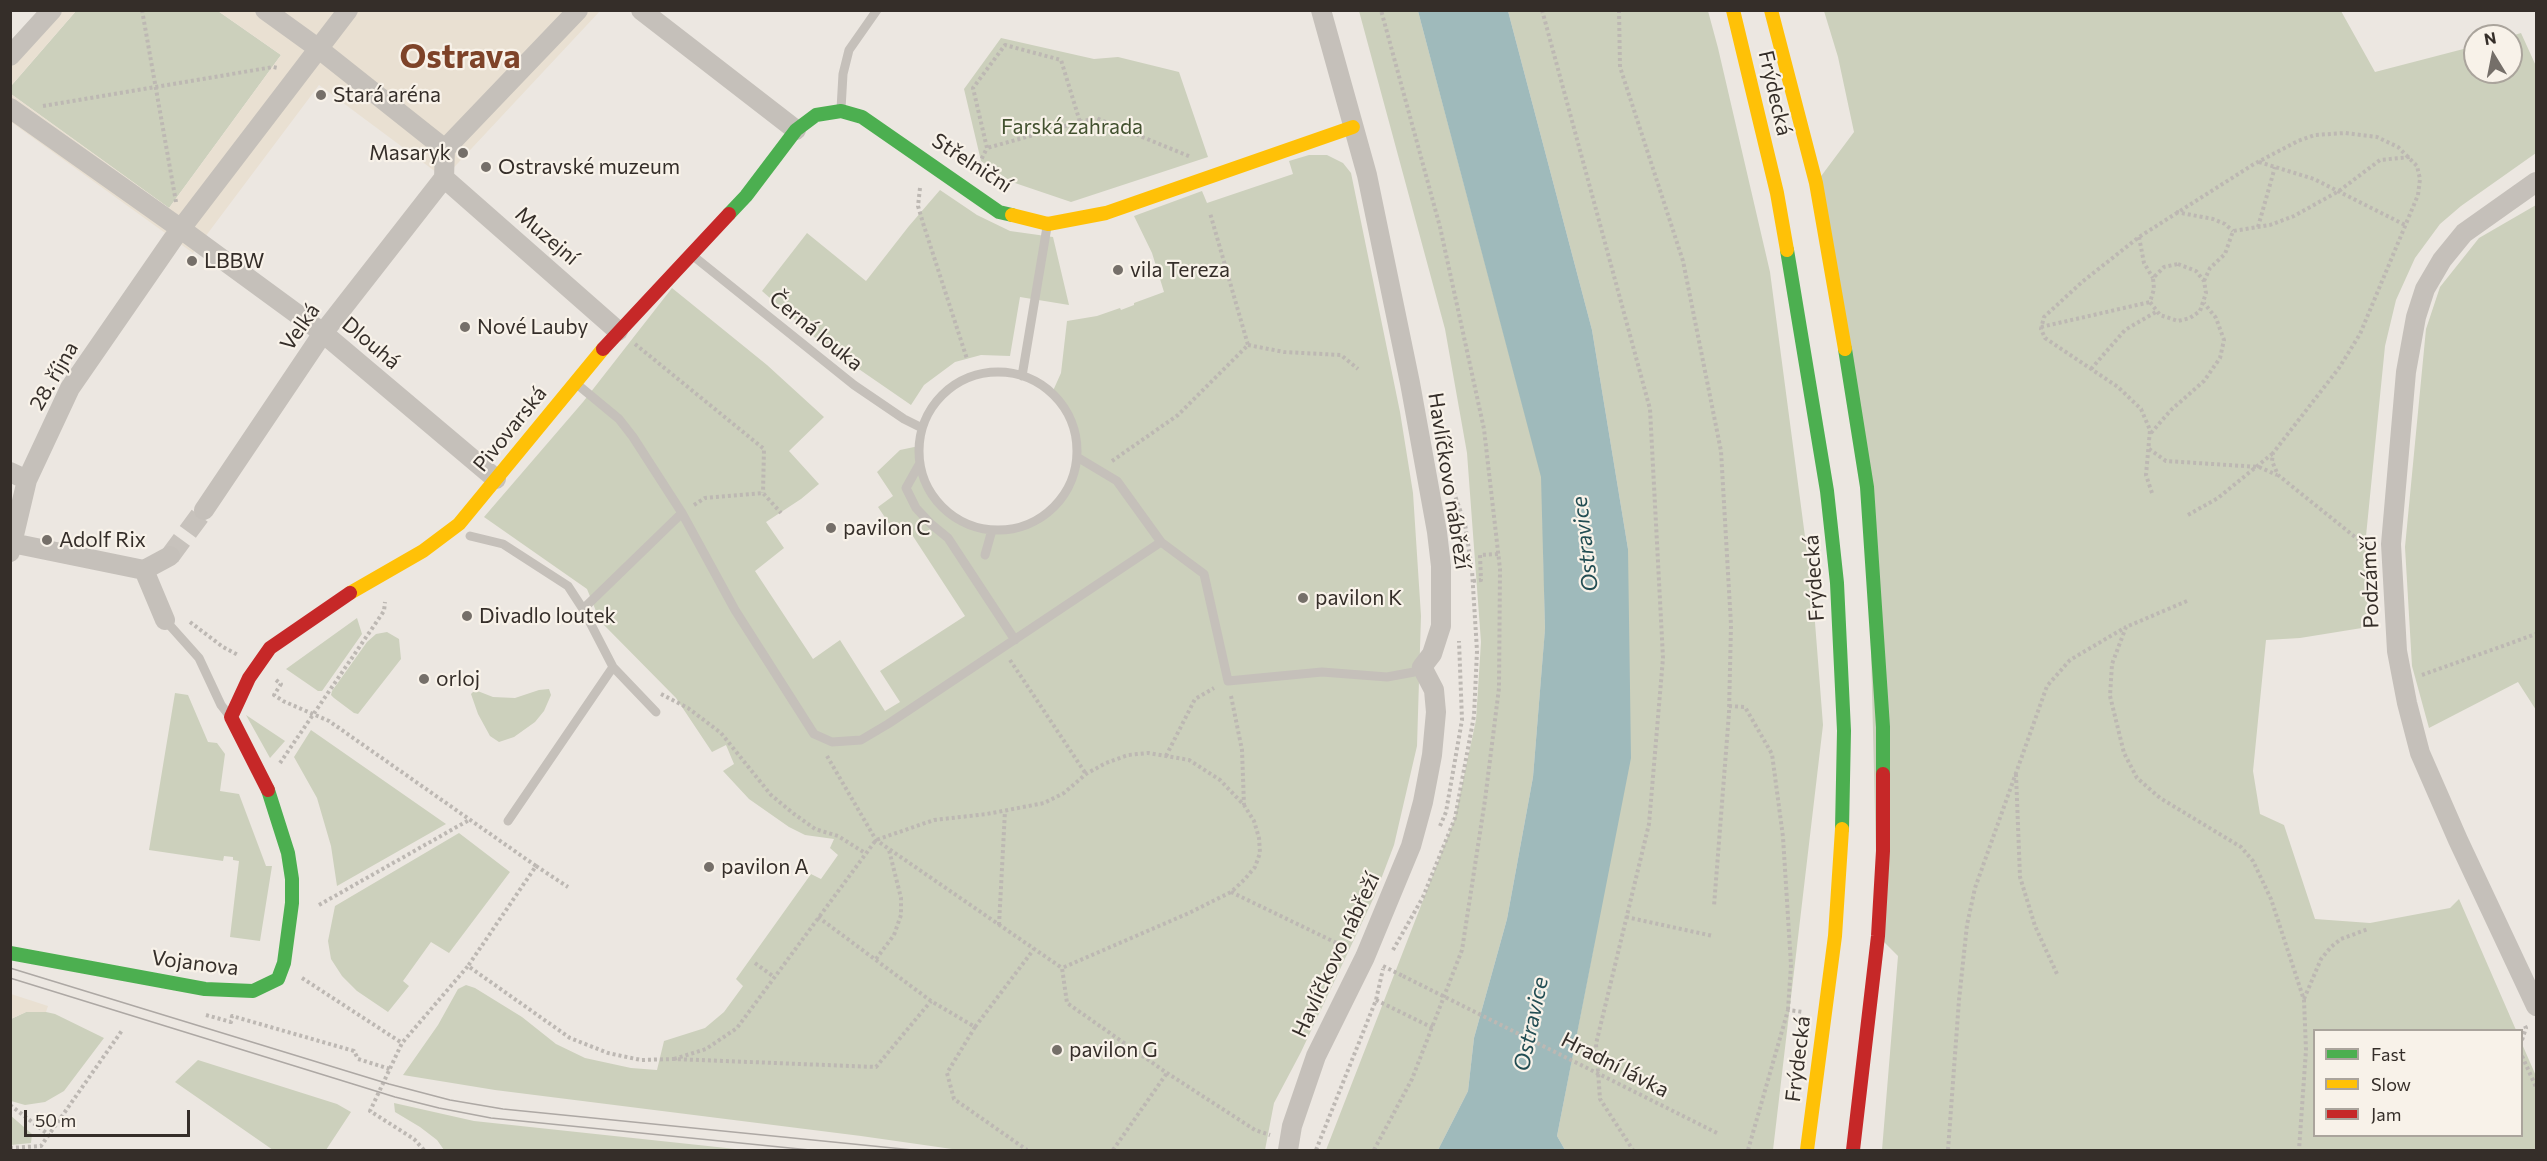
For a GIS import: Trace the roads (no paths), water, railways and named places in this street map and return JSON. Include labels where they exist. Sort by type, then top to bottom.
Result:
[{"type":"main road","name":"Frýdecká","points":[[1733,10],[1777,193],[1827,491],[1836,583],[1844,730],[1843,813],[1835,936],[1807,1150]]},
{"type":"main road","name":"Frýdecká","points":[[1771,10],[1816,183],[1844,334],[1867,487],[1883,727],[1883,851],[1878,936],[1853,1150]]},
{"type":"main road","points":[[796,130],[816,115],[841,111]]},
{"type":"main road","name":"Střelniční","points":[[841,111],[862,117],[999,212],[1048,224],[1106,213],[1353,127]]},
{"type":"main road","name":"Pivovarská","points":[[231,717],[238,697],[256,666],[270,648],[333,603],[423,551],[459,525],[618,331],[746,196],[796,130]]},
{"type":"main road","name":"Vojanova","points":[[10,953],[194,987],[253,991],[278,979],[284,963],[292,903],[292,879],[281,826],[266,785],[231,717]]},
{"type":"street","points":[[10,56],[52,10]]},
{"type":"street","points":[[265,10],[319,48],[445,149]]},
{"type":"street","name":"28. října","points":[[11,548],[19,476],[70,388],[177,234],[348,10]]},
{"type":"street","points":[[444,178],[445,149],[578,10]]},
{"type":"street","points":[[641,10],[796,130]]},
{"type":"street","name":"Havlíčkovo nábřeží","points":[[1288,1150],[1292,1126],[1316,1056],[1374,962],[1411,846],[1432,755],[1436,712],[1434,690],[1422,667],[1432,654],[1441,626],[1441,566],[1437,532],[1391,289],[1353,127],[1321,10]]},
{"type":"street","name":"Dlouhá","points":[[13,110],[177,234],[323,333],[496,479]]},
{"type":"street","name":"Muzejní","points":[[444,178],[618,331]]},
{"type":"street","name":"Velká","points":[[204,510],[323,333],[444,178]]},
{"type":"street","name":"Podzámčí","points":[[2536,182],[2464,233],[2432,275],[2417,311],[2406,372],[2391,544],[2394,617],[2402,682],[2415,737],[2429,776],[2530,973],[2536,1006]]},
{"type":"street","points":[[11,548],[144,570],[170,556]]},
{"type":"street","points":[[144,570],[163,615]]},
{"type":"lane","points":[[841,111],[843,74],[849,50],[877,10]]},
{"type":"lane","points":[[1022,376],[1048,224]]},
{"type":"lane","name":"Černá louka","points":[[692,254],[854,385],[904,419],[922,428]]},
{"type":"lane","points":[[1004,372],[1022,376],[1045,388],[1064,407],[1072,422],[1077,439],[1074,475],[1067,491],[1043,517],[1010,530],[975,527],[958,520],[944,510],[924,481],[919,446],[922,428],[929,412],[940,398],[969,378],[986,373],[1004,372]]},
{"type":"lane","points":[[575,383],[619,419],[633,437],[682,513],[735,610],[814,734],[832,742],[861,740],[1161,542]]},
{"type":"lane","points":[[1077,457],[1117,481],[1161,542],[1204,574],[1228,681],[1322,672],[1386,677],[1414,672],[1422,667]]},
{"type":"lane","points":[[920,464],[906,488],[916,508],[948,538],[1015,640]]},
{"type":"lane","points":[[583,609],[682,513]]},
{"type":"lane","points":[[985,555],[992,530]]},
{"type":"lane","points":[[470,536],[502,544],[568,586],[614,667],[656,712]]},
{"type":"lane","points":[[163,615],[199,658],[221,705],[231,717]]},
{"type":"lane","points":[[508,821],[614,667]]},
{"type":"water","name":"Ostravice","points":[[1418,11],[1508,11],[1592,330],[1628,549],[1631,758],[1557,1136],[1565,1150],[1438,1150],[1468,1091],[1474,1038],[1507,919],[1533,777],[1545,629],[1541,477]]},
{"type":"tunnel","points":[[170,556],[204,510]]},
{"type":"tram line","points":[[10,968],[389,1084],[450,1100],[503,1109],[913,1150]]},
{"type":"tram line","points":[[10,978],[395,1097],[439,1108],[491,1118],[810,1150]]},
{"type":"place","name":"Stará aréna","points":[[321,95]]},
{"type":"place","name":"Masaryk","points":[[463,153]]},
{"type":"place","name":"Ostravské muzeum","points":[[486,167]]},
{"type":"place","name":"LBBW","points":[[192,261]]},
{"type":"place","name":"vila Tereza","points":[[1118,270]]},
{"type":"place","name":"Nové Lauby","points":[[465,327]]},
{"type":"place","name":"pavilon C","points":[[831,528]]},
{"type":"place","name":"Adolf Rix","points":[[47,540]]},
{"type":"place","name":"pavilon K","points":[[1303,598]]},
{"type":"place","name":"Divadlo loutek","points":[[467,616]]},
{"type":"place","name":"orloj","points":[[424,679]]},
{"type":"place","name":"pavilon A","points":[[709,867]]},
{"type":"place","name":"pavilon G","points":[[1057,1050]]},
{"type":"district","name":"Ostrava","points":[[460,57]]},
{"type":"park label","name":"Farská zahrada","points":[[1072,127]]}]
